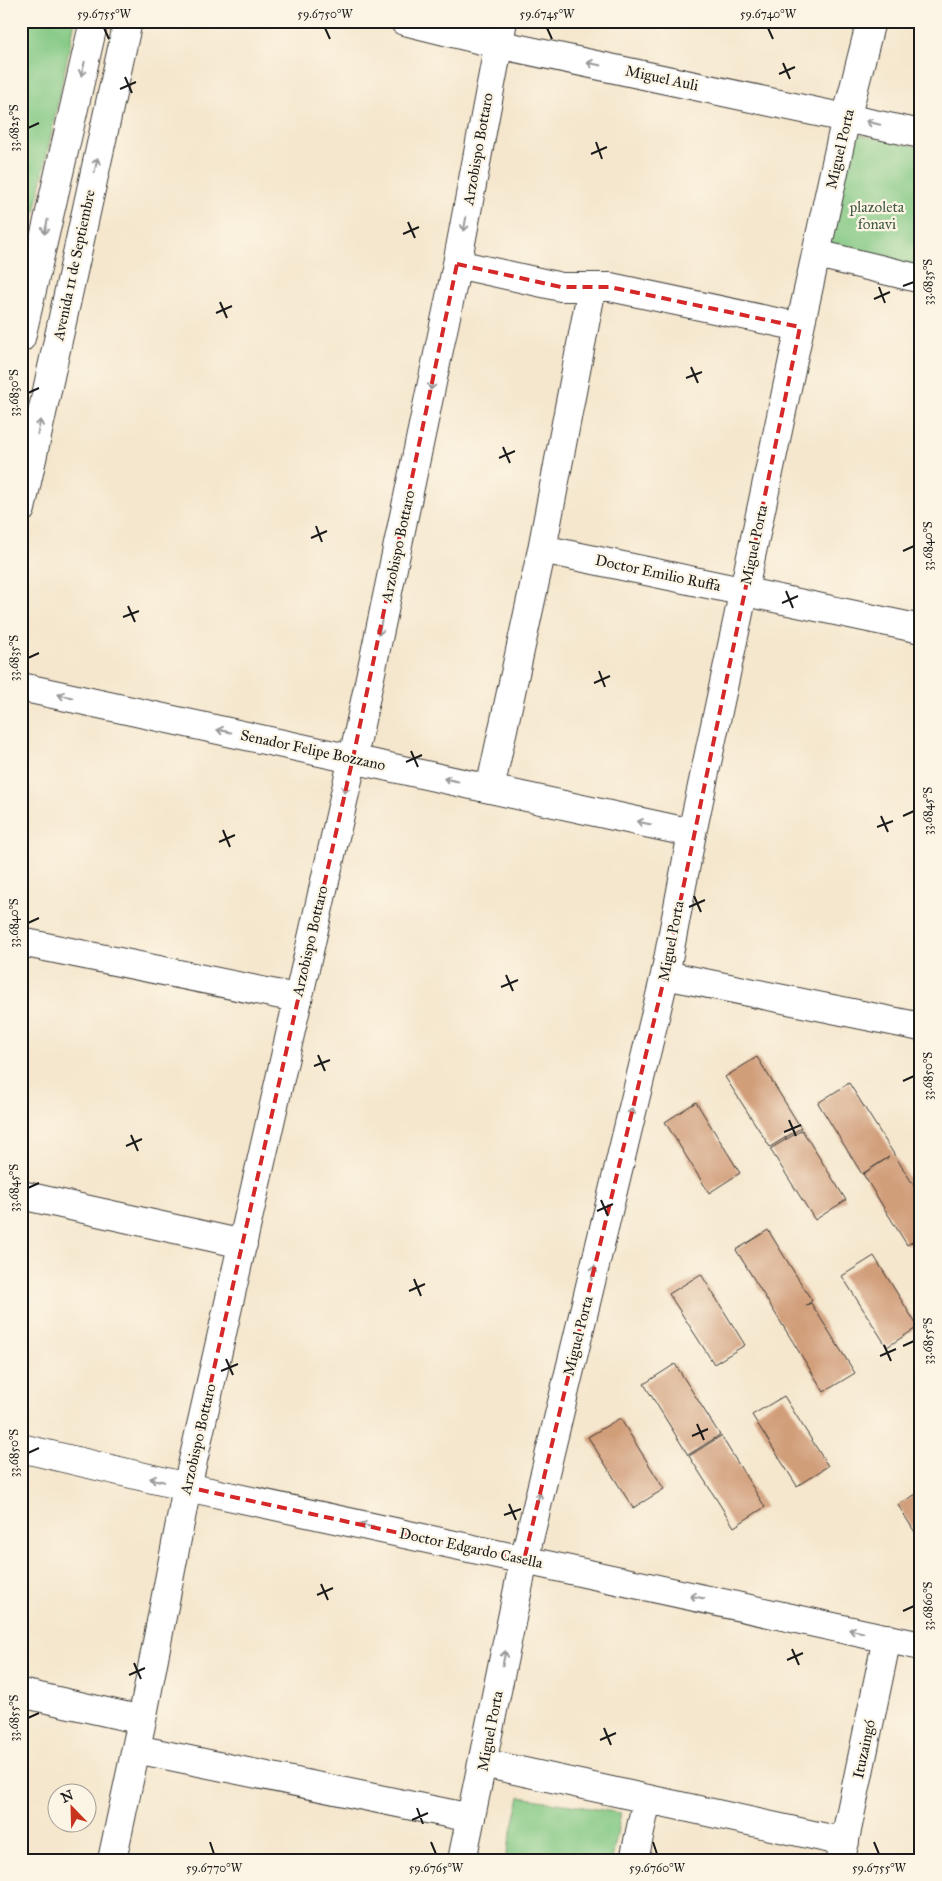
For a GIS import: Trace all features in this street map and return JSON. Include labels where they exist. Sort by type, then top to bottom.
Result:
[{"type":"street","points":[[21,338],[94,21]]},
{"type":"street","name":"Avenida 11 de Septiembre","points":[[21,509],[128,21]]},
{"type":"street","name":"Miguel Auli","points":[[404,21],[500,32],[921,134]]},
{"type":"street","name":"Miguel Porta","points":[[462,1860],[524,1560],[664,975],[692,833],[800,327],[871,21]]},
{"type":"street","name":"Arzobispo Bottaro","points":[[112,1860],[142,1720],[187,1487],[243,1244],[296,998],[352,758],[457,264],[500,32]]},
{"type":"street","points":[[817,254],[921,279]]},
{"type":"street","points":[[457,264],[561,287],[610,287],[800,327]]},
{"type":"street","points":[[490,789],[542,549],[592,287]]},
{"type":"street","name":"Doctor Emilio Ruffa","points":[[542,549],[921,628]]},
{"type":"street","name":"Senador Felipe Bozzano","points":[[21,687],[692,833]]},
{"type":"street","points":[[21,942],[296,998]]},
{"type":"street","points":[[664,975],[921,1027]]},
{"type":"street","points":[[21,1195],[243,1244]]},
{"type":"street","name":"Doctor Edgardo Casella","points":[[21,1448],[187,1487],[921,1646]]},
{"type":"street","name":"Ituzaingó","points":[[843,1851],[888,1638]]},
{"type":"street","points":[[21,1693],[142,1720]]},
{"type":"street","points":[[136,1749],[471,1818]]},
{"type":"street","points":[[483,1763],[647,1799],[843,1851]]},
{"type":"street","points":[[634,1860],[647,1799]]},
{"type":"highlighted area","points":[[457,264],[561,287],[610,287],[800,327],[665,975],[524,1560],[187,1487],[353,758]]},
{"type":"green space","points":[[21,21],[75,21],[21,279]]},
{"type":"green space","name":"plazoleta fonavi","points":[[843,131],[921,148],[921,273],[827,251]]},
{"type":"green space","points":[[520,1797],[621,1813],[612,1860],[505,1860]]},
{"type":"building","points":[[757,1057],[801,1128],[770,1147],[725,1077]]},
{"type":"building","points":[[849,1083],[921,1197],[921,1237],[907,1245],[863,1174],[889,1157],[862,1174],[818,1103]]},
{"type":"building","points":[[696,1102],[740,1173],[709,1193],[665,1122]]},
{"type":"building","points":[[802,1130],[846,1200],[815,1220],[770,1149]]},
{"type":"building","points":[[768,1230],[812,1301],[805,1306],[811,1303],[855,1373],[824,1392],[736,1250]]},
{"type":"building","points":[[874,1256],[918,1327],[887,1347],[842,1276]]},
{"type":"building","points":[[701,1274],[745,1345],[714,1364],[669,1294]]},
{"type":"building","points":[[675,1364],[720,1435],[688,1455],[644,1384]]},
{"type":"building","points":[[784,1396],[828,1466],[797,1486],[752,1415]]},
{"type":"building","points":[[620,1418],[664,1489],[633,1508],[588,1437]]},
{"type":"building","points":[[721,1436],[765,1507],[734,1527],[689,1456]]},
{"type":"building","points":[[921,1491],[921,1542],[898,1505]]}]
